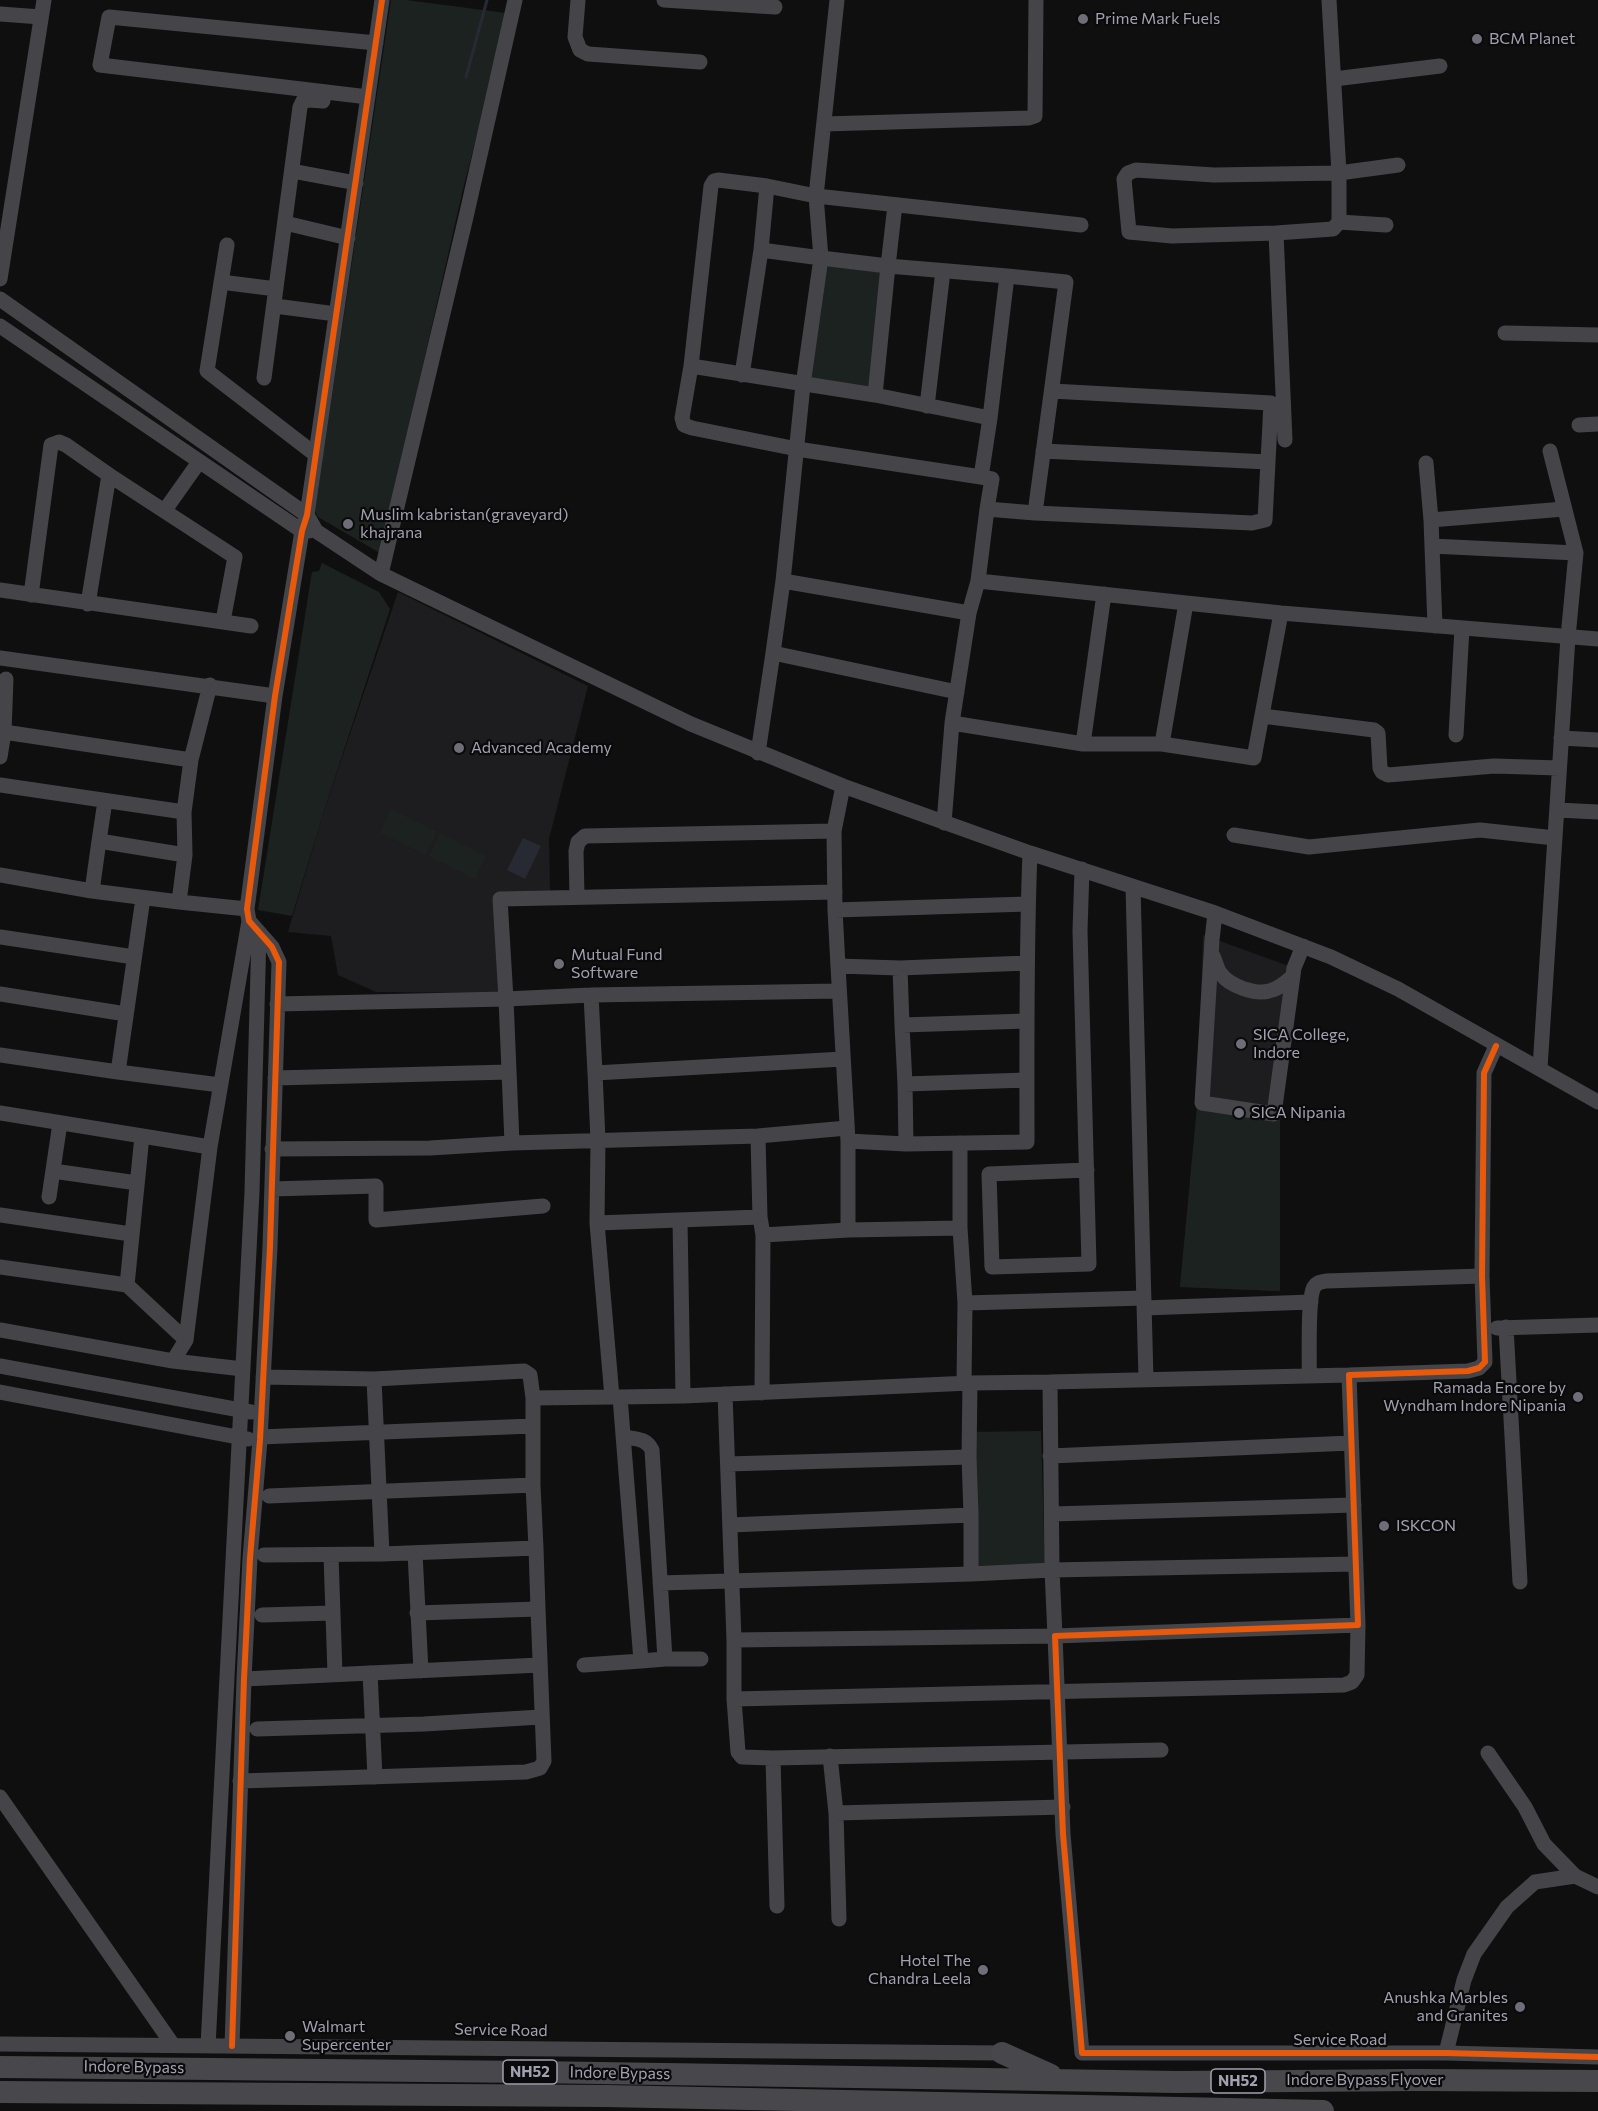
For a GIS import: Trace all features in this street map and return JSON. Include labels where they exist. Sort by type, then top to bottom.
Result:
[{"type":"highway","points":[[1002,2053],[1060,2080]]},
{"type":"highway","name":"Indore Bypass","points":[[0,2067],[1060,2080]]},
{"type":"highway","name":"Indore Bypass Flyover","points":[[1060,2080],[1598,2081]]},
{"type":"highway","name":"Indore Bypass","points":[[0,2092],[594,2095],[1028,2104]]},
{"type":"highway","name":"Indore Bypass Flyover","points":[[1028,2104],[1323,2111]]},
{"type":"street","points":[[0,279],[6,199],[44,0]]},
{"type":"street","points":[[173,1360],[186,1340],[210,1147],[252,921],[275,696],[309,531],[307,515],[382,0]]},
{"type":"street","points":[[381,574],[515,0]]},
{"type":"street","points":[[578,0],[575,37],[580,50],[588,54],[700,62]]},
{"type":"street","points":[[664,0],[775,7]]},
{"type":"street","points":[[758,753],[783,581],[803,386],[821,258],[816,196],[837,0]]},
{"type":"street","points":[[824,124],[1035,116],[1036,0]]},
{"type":"street","points":[[1329,0],[1339,173],[1339,222],[1333,229],[1172,236],[1129,232],[1124,178],[1128,173],[1136,170],[1214,175],[1339,173],[1398,165]]},
{"type":"street","points":[[0,14],[41,17]]},
{"type":"street","points":[[367,102],[100,65],[109,17],[376,43]]},
{"type":"street","points":[[1334,79],[1440,66]]},
{"type":"street","points":[[264,378],[300,107],[303,101],[309,100],[367,102]]},
{"type":"street","points":[[292,171],[356,183]]},
{"type":"street","points":[[944,822],[952,723],[969,613],[978,581],[992,479],[796,449],[692,428],[684,424],[682,418],[691,366],[711,186],[714,181],[718,180],[767,186],[816,196],[1081,225]]},
{"type":"street","points":[[742,375],[761,250],[767,186]]},
{"type":"street","points":[[875,395],[895,205]]},
{"type":"street","points":[[1339,222],[1386,225]]},
{"type":"street","points":[[285,223],[348,238]]},
{"type":"street","points":[[1276,233],[1285,440]]},
{"type":"street","points":[[227,245],[207,371],[316,455]]},
{"type":"street","points":[[761,250],[888,266],[1066,282],[1035,513]]},
{"type":"street","points":[[927,406],[943,271]]},
{"type":"street","points":[[981,477],[1007,276]]},
{"type":"street","points":[[221,282],[276,289]]},
{"type":"street","points":[[0,300],[307,515]]},
{"type":"street","points":[[275,306],[336,314]]},
{"type":"street","points":[[0,326],[199,462],[381,574],[691,724],[758,753],[1030,853],[1215,913],[1331,957],[1398,989],[1598,1102]]},
{"type":"street","points":[[1505,333],[1598,335]]},
{"type":"street","points":[[691,366],[803,386],[875,395],[990,418]]},
{"type":"street","points":[[987,509],[1252,523],[1265,520],[1271,404],[1052,391]]},
{"type":"street","points":[[1579,425],[1598,424]]},
{"type":"street","points":[[31,595],[51,445],[58,442],[66,445],[235,557],[223,621]]},
{"type":"street","points":[[1043,451],[1268,462]]},
{"type":"street","points":[[1540,1068],[1568,637],[1576,553],[1550,451]]},
{"type":"street","points":[[165,510],[199,462]]},
{"type":"street","points":[[1426,463],[1431,520],[1435,626]]},
{"type":"street","points":[[88,604],[109,475]]},
{"type":"street","points":[[1431,520],[1564,509]]},
{"type":"street","points":[[1432,546],[1576,553]]},
{"type":"street","points":[[783,581],[969,613]]},
{"type":"street","points":[[978,581],[1281,613],[1598,639]]},
{"type":"street","points":[[0,590],[251,626]]},
{"type":"street","points":[[1083,744],[1104,594]]},
{"type":"street","points":[[1162,744],[1186,603]]},
{"type":"street","points":[[952,723],[1083,744],[1162,744],[1254,758],[1281,613]]},
{"type":"street","points":[[1456,735],[1462,628]]},
{"type":"street","points":[[773,653],[957,692]]},
{"type":"street","points":[[0,658],[275,696]]},
{"type":"street","points":[[0,757],[4,732],[6,679]]},
{"type":"street","points":[[179,902],[185,855],[184,812],[190,760],[210,686]]},
{"type":"street","points":[[1262,716],[1374,730],[1380,739],[1380,768],[1388,775],[1494,766],[1559,768]]},
{"type":"street","points":[[4,732],[190,760]]},
{"type":"street","points":[[1561,738],[1598,740]]},
{"type":"street","points":[[0,785],[184,812]]},
{"type":"street","points":[[843,786],[834,831],[835,910],[847,1134],[848,1230]]},
{"type":"street","points":[[92,891],[105,801]]},
{"type":"street","points":[[1557,810],[1598,812]]},
{"type":"street","points":[[1234,835],[1309,847],[1480,830],[1555,838]]},
{"type":"street","points":[[577,897],[576,851],[578,842],[585,836],[834,831]]},
{"type":"street","points":[[99,841],[185,855]]},
{"type":"street","points":[[272,1149],[430,1148],[598,1140],[847,1134],[906,1144],[1027,1142],[1027,963],[1030,853]]},
{"type":"street","points":[[1082,869],[1080,931],[1087,1170],[1089,1264],[992,1267],[989,1174],[1087,1170]]},
{"type":"street","points":[[0,875],[92,891],[179,902],[252,921],[272,947],[279,962],[272,1189],[260,1439],[250,1558],[244,1679],[232,2046]]},
{"type":"street","points":[[1133,887],[1146,1379]]},
{"type":"street","points":[[512,1143],[500,899],[835,892]]},
{"type":"street","points":[[118,1072],[143,898]]},
{"type":"street","points":[[835,910],[1028,904]]},
{"type":"street","points":[[1215,913],[1202,1103],[1274,1114],[1293,976],[1303,946]]},
{"type":"street","points":[[208,2046],[252,1192],[252,921]]},
{"type":"street","points":[[0,937],[134,957]]},
{"type":"street","points":[[1211,950],[1221,974],[1234,985],[1268,992],[1282,986],[1293,976]]},
{"type":"street","points":[[838,966],[900,968],[1027,963]]},
{"type":"street","points":[[900,968],[906,1144]]},
{"type":"street","points":[[277,1004],[839,991]]},
{"type":"street","points":[[0,994],[126,1014]]},
{"type":"street","points":[[591,995],[598,1140],[597,1223],[616,1397],[624,1437],[641,1661]]},
{"type":"street","points":[[902,1025],[1027,1022]]},
{"type":"street","points":[[532,1398],[683,1396],[967,1383],[1349,1375],[1468,1371],[1479,1368],[1485,1362],[1482,1276],[1484,1073],[1496,1046]]},
{"type":"street","points":[[0,1055],[220,1084]]},
{"type":"street","points":[[595,1073],[843,1059]]},
{"type":"street","points":[[275,1078],[509,1072]]},
{"type":"street","points":[[905,1084],[1027,1080]]},
{"type":"street","points":[[0,1113],[210,1147]]},
{"type":"street","points":[[49,1197],[60,1123]]},
{"type":"street","points":[[127,1285],[142,1136]]},
{"type":"street","points":[[758,1136],[760,1217],[763,1235],[762,1393]]},
{"type":"street","points":[[960,1143],[960,1228],[966,1304],[971,1575]]},
{"type":"street","points":[[53,1171],[137,1183]]},
{"type":"street","points":[[272,1189],[376,1186],[376,1220],[543,1206]]},
{"type":"street","points":[[0,1215],[131,1234]]},
{"type":"street","points":[[597,1223],[760,1217]]},
{"type":"street","points":[[680,1220],[683,1396]]},
{"type":"street","points":[[763,1235],[848,1230],[960,1228]]},
{"type":"street","points":[[0,1267],[127,1285],[186,1340]]},
{"type":"street","points":[[1309,1376],[1311,1302],[1314,1287],[1321,1282],[1482,1276]]},
{"type":"street","points":[[966,1304],[1311,1302]]},
{"type":"street","points":[[1485,1330],[1598,1325]]},
{"type":"street","points":[[1506,1328],[1520,1582]]},
{"type":"street","points":[[0,1330],[173,1360],[243,1369]]},
{"type":"street","points":[[0,1366],[261,1413]]},
{"type":"street","points":[[240,1781],[526,1772],[540,1768],[544,1761],[530,1375],[524,1371],[374,1378],[263,1377]]},
{"type":"street","points":[[734,1699],[1344,1685],[1352,1682],[1357,1675],[1358,1625],[1349,1375]]},
{"type":"street","points":[[374,1378],[382,1554]]},
{"type":"street","points":[[836,1813],[1063,1807],[1052,1570],[1050,1382]]},
{"type":"street","points":[[0,1392],[260,1439],[532,1426]]},
{"type":"street","points":[[725,1394],[733,1581],[734,1699],[738,1752],[742,1757],[1161,1749]]},
{"type":"street","points":[[624,1437],[644,1440],[649,1443],[652,1450],[665,1659]]},
{"type":"street","points":[[1050,1456],[1351,1443]]},
{"type":"street","points":[[728,1464],[969,1457]]},
{"type":"street","points":[[269,1496],[533,1485]]},
{"type":"street","points":[[1053,1514],[1354,1505]]},
{"type":"street","points":[[730,1525],[970,1515]]},
{"type":"street","points":[[264,1555],[382,1554],[536,1548]]},
{"type":"street","points":[[415,1552],[421,1671]]},
{"type":"street","points":[[331,1555],[335,1674]]},
{"type":"street","points":[[660,1583],[971,1575],[1052,1570],[1356,1564]]},
{"type":"street","points":[[417,1613],[538,1608]]},
{"type":"street","points":[[262,1615],[333,1612]]},
{"type":"street","points":[[734,1640],[1055,1636],[1358,1625]]},
{"type":"street","points":[[585,1665],[665,1659],[701,1659]]},
{"type":"street","points":[[244,1679],[540,1665]]},
{"type":"street","points":[[370,1672],[375,1777]]},
{"type":"street","points":[[257,1729],[542,1717]]},
{"type":"street","points":[[1488,1753],[1525,1807],[1544,1844],[1575,1876],[1598,1887]]},
{"type":"street","points":[[830,1756],[836,1813],[839,1919]]},
{"type":"street","points":[[774,1758],[777,1906]]},
{"type":"street","points":[[0,1797],[173,2044]]},
{"type":"street","name":"Service Road","points":[[1063,1807],[1063,1834],[1083,2053],[1446,2053],[1598,2057]]},
{"type":"street","points":[[1446,2053],[1464,1980],[1474,1954],[1507,1907],[1535,1882],[1575,1876]]},
{"type":"street","name":"Service Road","points":[[0,2044],[1002,2053]]},
{"type":"shaded area","points":[[391,0],[506,13],[500,48],[463,189],[380,553],[318,517],[315,511]]},
{"type":"shaded area","points":[[817,263],[882,271],[868,393],[800,383]]},
{"type":"shaded area","points":[[322,563],[379,592],[390,609],[292,916],[258,910],[312,572],[319,571]]},
{"type":"shaded area","name":"Advanced Academy","points":[[398,592],[588,686],[549,839],[550,892],[500,896],[504,993],[376,992],[338,975],[331,936],[288,932],[324,811]]},
{"type":"shaded area","points":[[391,809],[437,831],[425,855],[380,832]]},
{"type":"shaded area","points":[[440,833],[486,856],[475,879],[429,856]]},
{"type":"shaded area","points":[[523,838],[541,846],[525,879],[507,870]]},
{"type":"shaded area","name":"SICA Nipania","points":[[1203,935],[1300,970],[1280,1120],[1280,1291],[1180,1287],[1197,1107]]},
{"type":"shaded area","points":[[1197,1107],[1280,1120],[1280,1291],[1180,1287]]},
{"type":"shaded area","points":[[1041,1431],[1045,1572],[970,1576],[967,1432]]},
{"type":"waterway","points":[[466,77],[487,0]]},
{"type":"cycle path","points":[[232,2046],[244,1679],[270,1247],[279,962],[272,947],[249,921],[247,909],[275,696],[302,531],[307,515],[382,0]]},
{"type":"cycle path","points":[[1496,1046],[1484,1073],[1482,1276],[1485,1362],[1479,1368],[1468,1371],[1349,1375],[1358,1625],[1055,1636],[1063,1834],[1082,2053],[1446,2053],[1598,2057]]},
{"type":"place","name":"Prime Mark Fuels","points":[[1083,19]]},
{"type":"place","name":"BCM Planet","points":[[1477,39]]},
{"type":"place","name":"Muslim kabristan(graveyard) khajrana","points":[[348,524]]},
{"type":"place","name":"Advanced Academy","points":[[459,748]]},
{"type":"place","name":"Mutual Fund Software","points":[[559,964]]},
{"type":"place","name":"SICA College, Indore","points":[[1241,1044]]},
{"type":"place","name":"SICA Nipania","points":[[1239,1113]]},
{"type":"place","name":"Ramada Encore by Wyndham Indore Nipania","points":[[1578,1397]]},
{"type":"place","name":"ISKCON","points":[[1384,1526]]},
{"type":"place","name":"Hotel The Chandra Leela","points":[[983,1970]]},
{"type":"place","name":"Anushka Marbles and Granites","points":[[1520,2007]]},
{"type":"place","name":"Walmart Supercenter","points":[[290,2036]]}]
